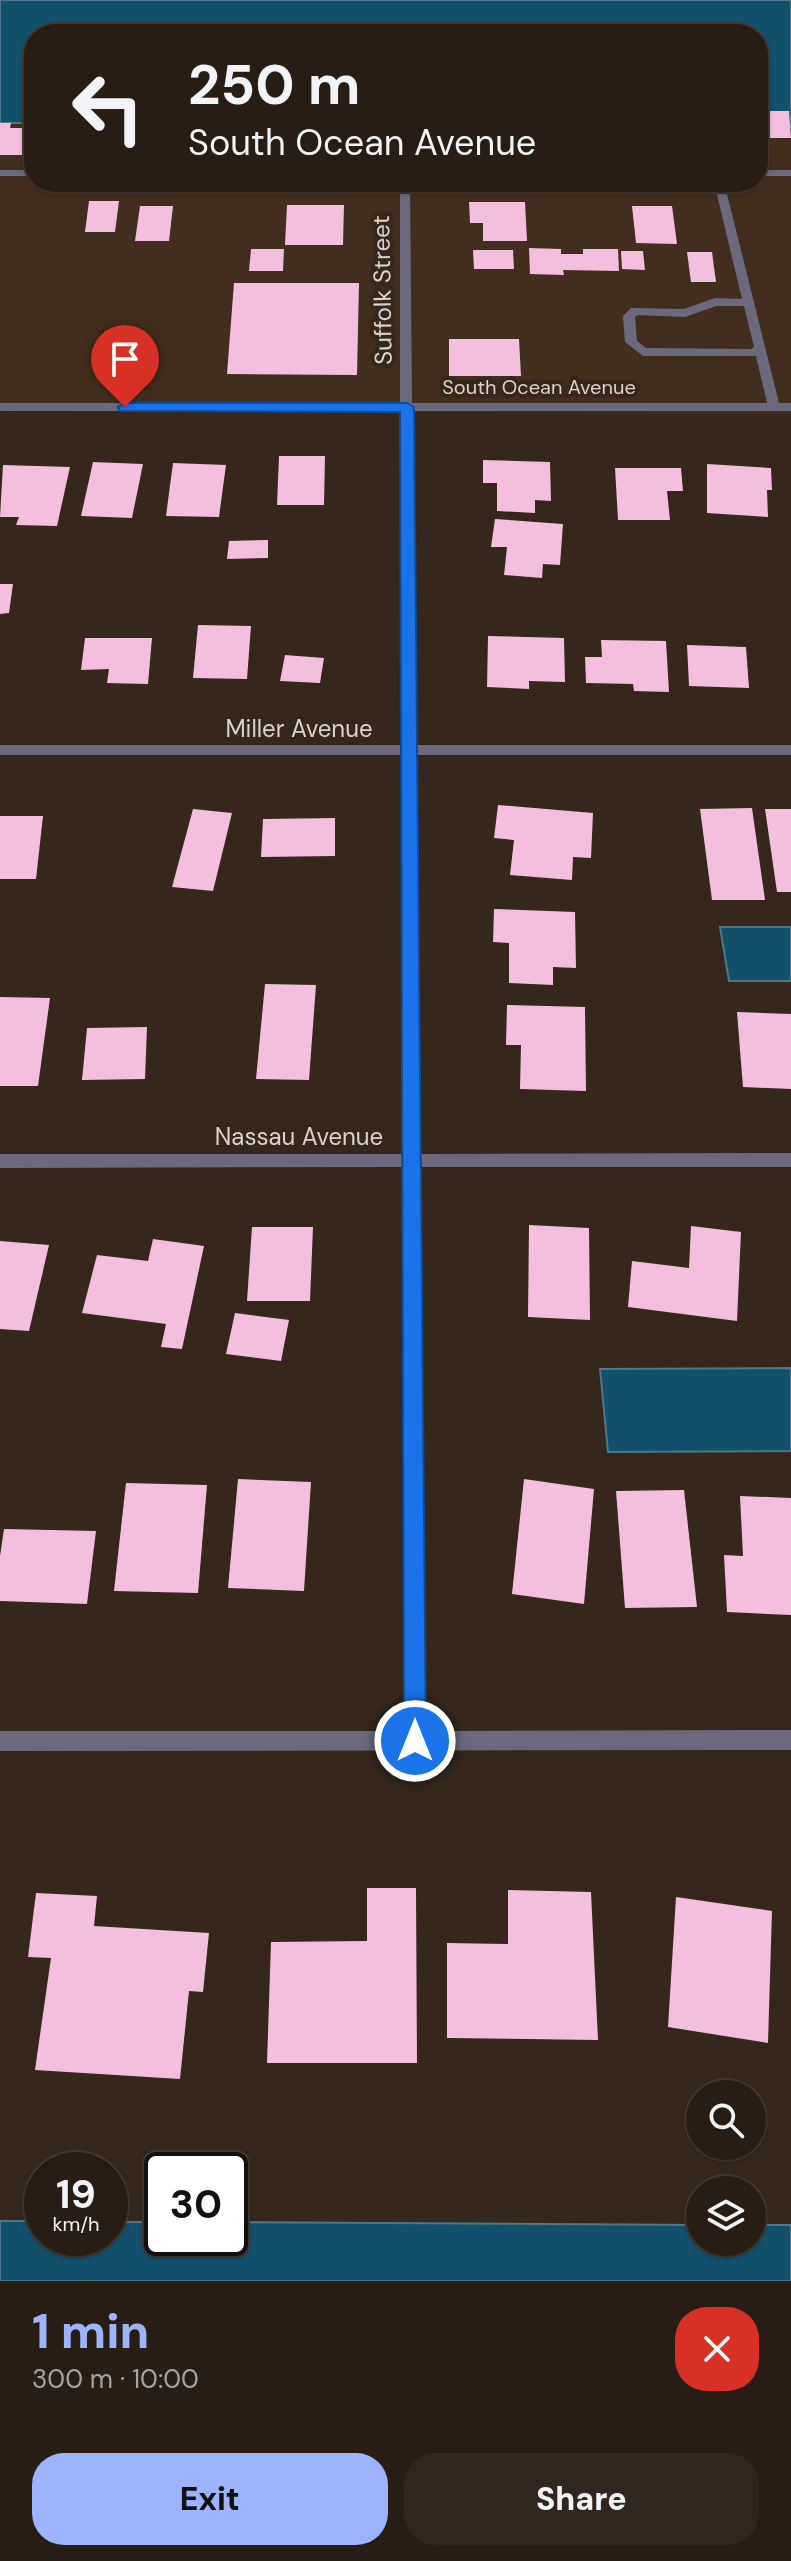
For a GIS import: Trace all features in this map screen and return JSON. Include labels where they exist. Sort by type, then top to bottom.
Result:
[{"type":"street","points":[[0,173],[24,173]]},
{"type":"street","points":[[768,173],[791,173]]},
{"type":"street","name":"Suffolk Street","points":[[405,192],[415,1741]]},
{"type":"street","points":[[721,192],[774,407]]},
{"type":"street","points":[[748,303],[715,302],[685,313],[635,311],[629,316],[631,342],[643,352],[754,353],[760,348]]},
{"type":"street","name":"South Ocean Avenue","points":[[0,407],[791,407]]},
{"type":"street","name":"Miller Avenue","points":[[0,750],[791,750]]},
{"type":"street","name":"Nassau Avenue","points":[[0,1161],[791,1160]]},
{"type":"street","points":[[0,1741],[791,1740]]},
{"type":"shaded area","points":[[0,123],[24,123],[24,192],[768,192],[768,127],[791,127],[791,414],[0,411]]},
{"type":"water","points":[[0,0],[791,0],[791,127],[768,127],[768,24],[24,24],[24,123],[0,123]]},
{"type":"water","points":[[720,927],[791,927],[791,981],[729,981]]},
{"type":"water","points":[[791,1368],[791,1451],[608,1452],[600,1369]]},
{"type":"water","points":[[0,2221],[24,2221],[24,2256],[128,2256],[128,2222],[144,2222],[144,2256],[248,2256],[248,2222],[686,2225],[686,2256],[766,2256],[766,2225],[791,2225],[791,2281],[0,2281]]},
{"type":"building","points":[[768,111],[789,111],[791,138],[768,138]]},
{"type":"building","points":[[0,123],[11,123],[10,128],[24,128],[24,155],[0,155]]},
{"type":"building","points":[[89,201],[119,201],[115,232],[85,232]]},
{"type":"building","points":[[469,202],[525,202],[527,241],[483,241],[483,223],[470,223]]},
{"type":"building","points":[[287,205],[344,205],[343,245],[285,245]]},
{"type":"building","points":[[140,206],[173,206],[169,241],[135,241]]},
{"type":"building","points":[[632,206],[672,206],[677,244],[636,243]]},
{"type":"building","points":[[529,248],[561,249],[561,254],[583,254],[583,249],[618,249],[619,271],[563,270],[564,275],[530,274]]},
{"type":"building","points":[[251,249],[284,249],[283,271],[249,271]]},
{"type":"building","points":[[473,250],[513,250],[514,269],[474,269]]},
{"type":"building","points":[[621,251],[643,251],[645,270],[622,269]]},
{"type":"building","points":[[687,252],[712,252],[716,282],[691,282]]},
{"type":"building","points":[[234,283],[359,283],[357,375],[227,374]]},
{"type":"building","points":[[449,339],[519,339],[521,376],[449,376]]},
{"type":"building","points":[[279,456],[325,456],[324,505],[277,505]]},
{"type":"building","points":[[483,460],[550,462],[551,501],[535,500],[535,513],[497,511],[497,483],[483,483]]},
{"type":"building","points":[[93,462],[143,464],[132,518],[81,516]]},
{"type":"building","points":[[173,463],[226,465],[219,517],[166,516]]},
{"type":"building","points":[[707,464],[771,468],[772,490],[767,490],[768,517],[707,513]]},
{"type":"building","points":[[3,465],[70,467],[57,526],[16,525],[19,517],[0,517]]},
{"type":"building","points":[[615,468],[681,468],[683,491],[667,491],[670,520],[618,520]]},
{"type":"building","points":[[495,519],[563,524],[560,565],[543,564],[542,578],[504,575],[507,547],[491,547]]},
{"type":"building","points":[[268,540],[268,558],[227,559],[229,541]]},
{"type":"building","points":[[0,584],[13,584],[9,613],[0,614]]},
{"type":"building","points":[[198,625],[251,626],[247,679],[193,678]]},
{"type":"building","points":[[488,636],[564,638],[565,682],[529,681],[529,689],[487,687]]},
{"type":"building","points":[[85,638],[152,638],[148,684],[107,683],[109,669],[81,670]]},
{"type":"building","points":[[601,640],[666,641],[669,692],[634,691],[633,684],[586,683],[585,657],[602,657]]},
{"type":"building","points":[[687,645],[746,647],[749,688],[689,686]]},
{"type":"building","points":[[285,655],[324,658],[320,683],[280,681]]},
{"type":"building","points":[[498,805],[593,813],[591,858],[573,857],[572,880],[510,875],[514,840],[494,838]]},
{"type":"building","points":[[752,808],[765,900],[712,900],[700,809]]},
{"type":"building","points":[[193,809],[232,813],[213,891],[172,887]]},
{"type":"building","points":[[765,809],[791,809],[791,892],[777,892]]},
{"type":"building","points":[[0,816],[43,816],[36,879],[0,879]]},
{"type":"building","points":[[335,818],[335,856],[261,857],[263,819]]},
{"type":"building","points":[[494,909],[575,912],[576,968],[553,967],[553,985],[509,983],[509,943],[493,942]]},
{"type":"building","points":[[265,984],[316,985],[309,1080],[256,1079]]},
{"type":"building","points":[[0,997],[50,998],[38,1086],[0,1086]]},
{"type":"building","points":[[507,1005],[585,1007],[586,1091],[520,1089],[521,1045],[506,1045]]},
{"type":"building","points":[[737,1012],[791,1014],[791,1089],[743,1087]]},
{"type":"building","points":[[147,1027],[145,1079],[82,1080],[87,1028]]},
{"type":"building","points":[[529,1225],[589,1228],[590,1320],[528,1317]]},
{"type":"building","points":[[691,1226],[741,1232],[737,1321],[628,1307],[632,1261],[689,1268]]},
{"type":"building","points":[[252,1227],[313,1227],[310,1301],[247,1301]]},
{"type":"building","points":[[153,1239],[204,1246],[182,1349],[161,1347],[166,1324],[82,1313],[97,1255],[148,1261]]},
{"type":"building","points":[[0,1241],[49,1245],[29,1331],[0,1329]]},
{"type":"building","points":[[235,1313],[289,1320],[281,1361],[226,1354]]},
{"type":"building","points":[[238,1479],[311,1482],[304,1591],[228,1588]]},
{"type":"building","points":[[524,1479],[594,1489],[584,1604],[512,1594]]},
{"type":"building","points":[[126,1483],[207,1485],[198,1593],[114,1591]]},
{"type":"building","points":[[684,1490],[697,1607],[625,1608],[616,1491]]},
{"type":"building","points":[[740,1496],[791,1498],[791,1615],[727,1612],[724,1555],[743,1556]]},
{"type":"building","points":[[4,1529],[96,1531],[87,1604],[0,1601],[0,1556]]},
{"type":"building","points":[[367,1888],[416,1888],[417,2063],[267,2063],[271,1942],[367,1941]]},
{"type":"building","points":[[508,1890],[591,1892],[598,2040],[447,2038],[447,1943],[508,1944]]},
{"type":"building","points":[[36,1893],[97,1896],[94,1926],[209,1933],[203,1992],[189,1991],[180,2079],[35,2070],[51,1958],[28,1957]]},
{"type":"building","points":[[676,1897],[772,1911],[768,2043],[668,2027]]},
{"type":"route","points":[[125,407],[407,407],[415,1741]]}]
